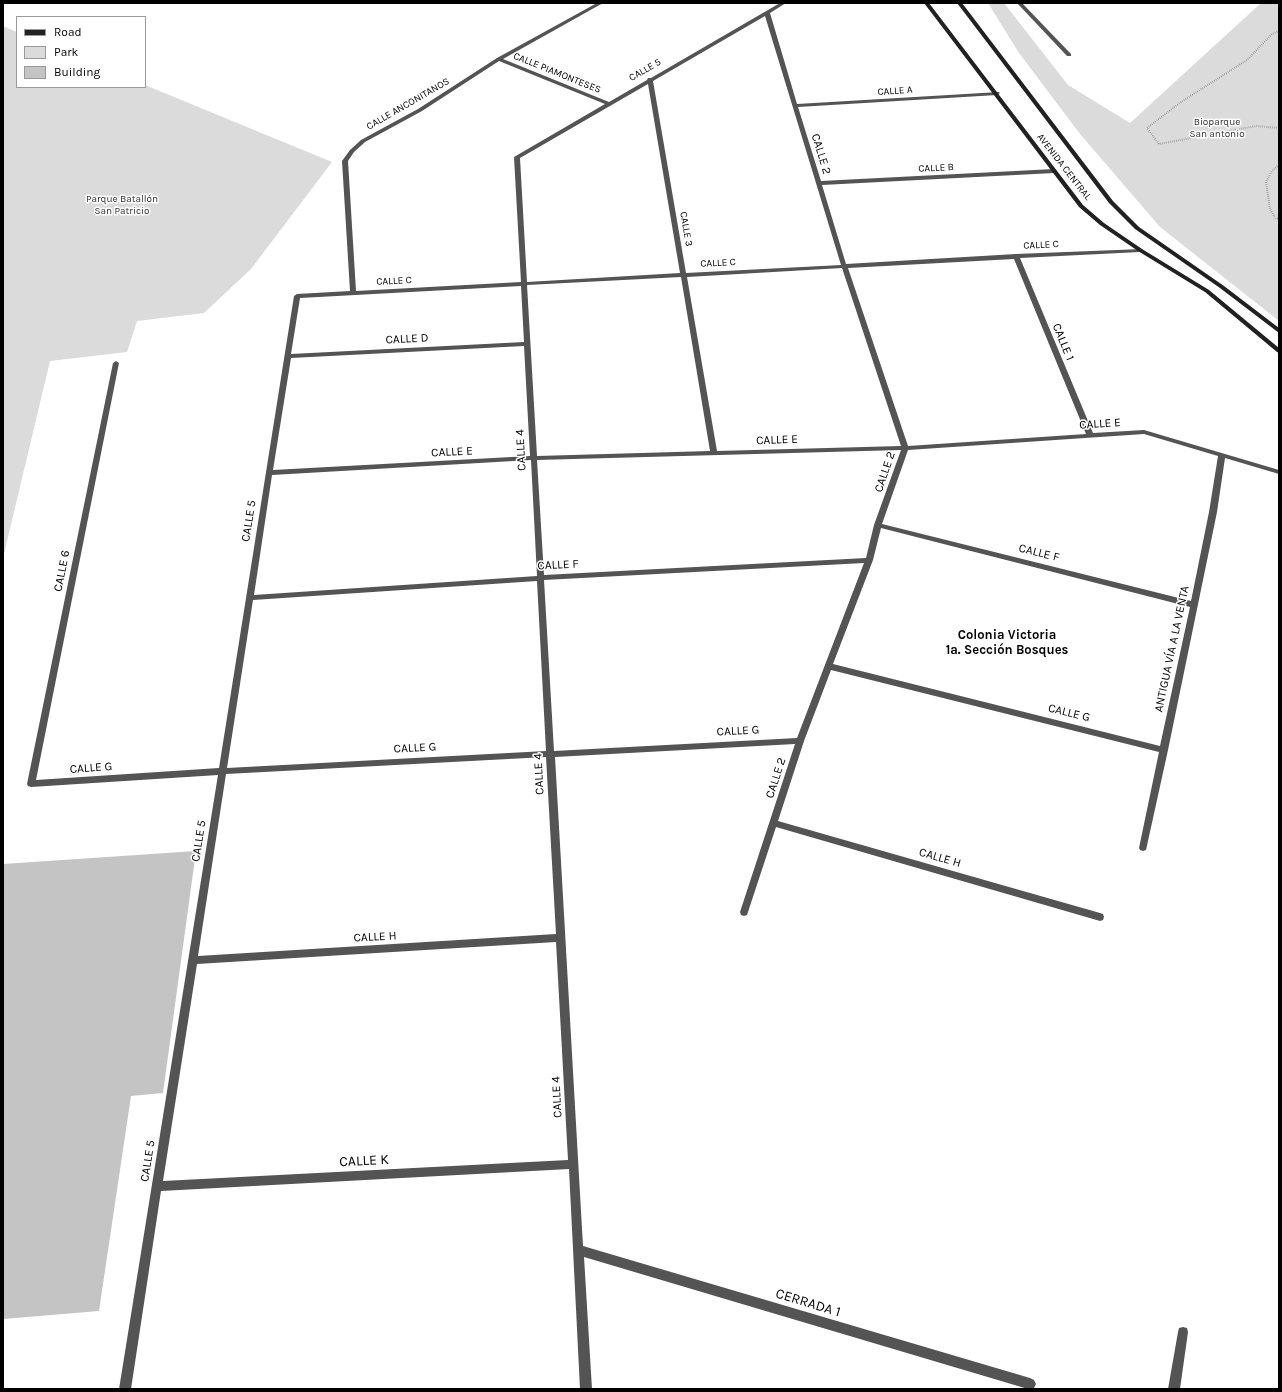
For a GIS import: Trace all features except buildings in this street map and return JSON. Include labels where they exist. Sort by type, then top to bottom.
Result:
[{"type":"street","name":"CALLE ANCONITANOS","points":[[353,293],[345,162],[349,156],[363,141],[420,110],[499,59],[601,3]]},
{"type":"street","name":"CALLE 5","points":[[517,157],[608,103],[784,3]]},
{"type":"street","name":"AVENIDA CENTRAL","points":[[926,3],[997,94],[1081,206],[1102,224],[1140,250],[1207,292],[1279,351]]},
{"type":"street","name":"AVENIDA CENTRAL","points":[[959,3],[1111,202],[1138,228],[1279,331]]},
{"type":"street","points":[[1019,3],[1069,55]]},
{"type":"street","name":"CALLE 2","points":[[744,912],[800,740],[869,560],[878,524],[905,448],[844,266],[767,13]]},
{"type":"street","name":"CALLE PIAMONTESES","points":[[499,59],[608,103]]},
{"type":"street","name":"CALLE 3","points":[[650,79],[714,453]]},
{"type":"street","name":"CALLE A","points":[[795,106],[997,94]]},
{"type":"street","name":"CALLE 4","points":[[517,157],[586,1389]]},
{"type":"street","name":"CALLE B","points":[[818,183],[1054,171]]},
{"type":"street","name":"CALLE C","points":[[297,296],[1140,250]]},
{"type":"street","name":"CALLE 1","points":[[1016,256],[1090,435]]},
{"type":"street","name":"CALLE 5","points":[[125,1389],[297,296]]},
{"type":"street","name":"CALLE D","points":[[288,356],[527,344]]},
{"type":"street","name":"CALLE 6","points":[[31,784],[116,363]]},
{"type":"street","name":"CALLE E","points":[[269,473],[533,458],[905,448],[1144,432],[1279,472]]},
{"type":"street","name":"ANTIGUA VÍA A LA VENTA","points":[[1143,848],[1213,512],[1222,455]]},
{"type":"street","name":"CALLE F","points":[[878,524],[1194,605]]},
{"type":"street","name":"CALLE F","points":[[249,598],[540,578],[869,560]]},
{"type":"street","name":"CALLE G","points":[[828,666],[1164,750]]},
{"type":"street","name":"CALLE G","points":[[31,784],[222,770],[800,740]]},
{"type":"street","name":"CALLE H","points":[[773,823],[1100,917]]},
{"type":"street","name":"CALLE H","points":[[192,960],[560,938]]},
{"type":"street","name":"CALLE K","points":[[157,1186],[573,1164]]},
{"type":"street","name":"CERRADA 1","points":[[578,1250],[1030,1384]]},
{"type":"street","points":[[1174,1389],[1183,1332]]},
{"type":"path","points":[[1279,31],[1272,34],[1247,60],[1181,102],[1147,128],[1159,144],[1256,126],[1279,128]]},
{"type":"path","points":[[1279,165],[1272,172],[1266,182],[1270,209],[1276,219],[1279,218]]},
{"type":"green space","name":"Bioparque San antonio","points":[[988,3],[1004,3],[1068,85],[1130,123],[1261,3],[1279,3],[1279,321],[1160,227],[1080,134],[1019,53]]},
{"type":"green space","name":"Parque Batallón San Patricio","points":[[3,26],[16,32],[16,88],[146,88],[146,85],[332,162],[251,269],[204,313],[137,321],[127,352],[50,361],[3,558]]},
{"type":"district","name":"Colonia Victoria 1a. Sección Bosques","points":[[1007,642]]}]
